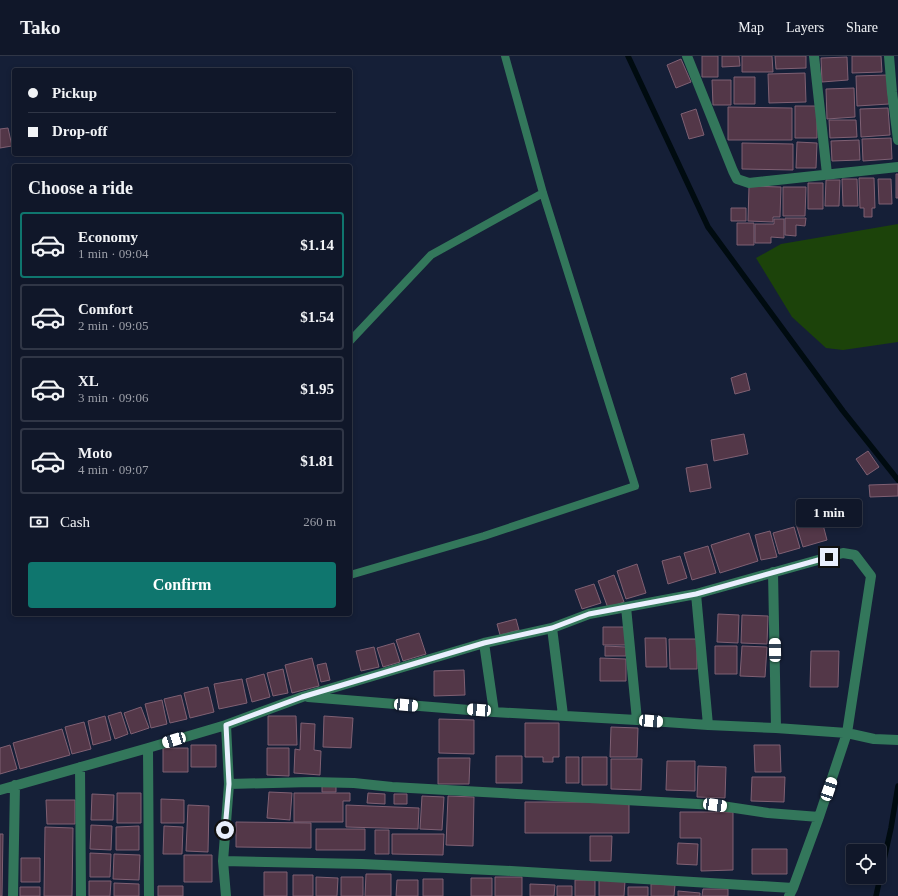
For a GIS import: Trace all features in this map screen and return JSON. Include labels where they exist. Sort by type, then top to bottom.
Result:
[{"type":"street","points":[[687,56],[737,179],[749,183],[898,167]]},
{"type":"street","points":[[814,56],[827,174]]},
{"type":"street","points":[[889,56],[895,92],[898,140]]},
{"type":"street","points":[[0,790],[226,725],[302,697],[484,643],[552,628],[589,614],[696,594],[843,553],[855,555],[871,576],[847,733],[791,892],[511,870],[362,864],[223,861]]},
{"type":"street","points":[[773,572],[776,728]]},
{"type":"street","points":[[696,594],[708,725]]},
{"type":"street","points":[[626,607],[636,720]]},
{"type":"street","points":[[552,628],[563,715]]},
{"type":"street","points":[[484,643],[494,712]]},
{"type":"street","points":[[302,697],[494,712],[847,733],[874,740],[898,740]]},
{"type":"street","points":[[226,725],[229,784],[223,861],[226,896]]},
{"type":"street","points":[[148,748],[149,896]]},
{"type":"street","points":[[80,767],[81,896]]},
{"type":"street","points":[[229,784],[311,782],[354,783],[392,787],[715,805],[768,813],[819,816]]},
{"type":"street","points":[[13,896],[15,785]]},
{"type":"lane","points":[[352,574],[484,536],[635,486],[543,193],[506,56]]},
{"type":"lane","points":[[352,339],[431,255],[543,193]]},
{"type":"green space","points":[[898,224],[898,342],[843,350],[826,348],[792,317],[756,258],[781,244]]},
{"type":"building","points":[[702,56],[718,56],[718,77],[702,77]]},
{"type":"building","points":[[722,56],[739,56],[740,66],[722,67]]},
{"type":"building","points":[[742,56],[772,56],[773,72],[742,72]]},
{"type":"building","points":[[775,56],[806,56],[806,68],[776,69]]},
{"type":"building","points":[[852,56],[881,56],[882,72],[852,73]]},
{"type":"building","points":[[847,57],[848,80],[822,82],[821,58]]},
{"type":"building","points":[[681,59],[691,82],[676,88],[667,65]]},
{"type":"building","points":[[805,73],[806,102],[769,103],[768,74]]},
{"type":"building","points":[[887,75],[889,104],[857,106],[856,76]]},
{"type":"building","points":[[734,77],[755,77],[755,104],[734,104]]},
{"type":"building","points":[[712,80],[731,80],[731,105],[713,105]]},
{"type":"building","points":[[854,88],[855,117],[827,119],[826,89]]},
{"type":"building","points":[[795,106],[817,106],[817,138],[795,138]]},
{"type":"building","points":[[728,107],[792,108],[792,140],[728,140]]},
{"type":"building","points":[[888,108],[890,135],[861,137],[860,109]]},
{"type":"building","points":[[696,109],[704,135],[689,139],[681,114]]},
{"type":"building","points":[[829,120],[856,120],[857,137],[830,138]]},
{"type":"building","points":[[8,128],[12,146],[0,148],[0,129]]},
{"type":"building","points":[[891,138],[892,159],[863,161],[862,139]]},
{"type":"building","points":[[859,140],[860,160],[832,161],[831,141]]},
{"type":"building","points":[[797,142],[817,143],[816,168],[796,168]]},
{"type":"building","points":[[742,143],[793,144],[793,170],[742,169]]},
{"type":"building","points":[[896,174],[898,174],[898,198],[896,198]]},
{"type":"building","points":[[859,178],[874,178],[875,208],[872,208],[872,217],[864,217],[864,208],[860,208]]},
{"type":"building","points":[[842,179],[857,179],[858,206],[843,206]]},
{"type":"building","points":[[878,179],[891,179],[892,204],[879,204]]},
{"type":"building","points":[[826,180],[840,180],[839,206],[825,206]]},
{"type":"building","points":[[808,183],[823,183],[823,209],[808,209]]},
{"type":"building","points":[[749,186],[781,187],[780,217],[773,217],[773,222],[748,221]]},
{"type":"building","points":[[783,187],[806,187],[805,216],[783,216]]},
{"type":"building","points":[[731,208],[746,208],[746,221],[731,221]]},
{"type":"building","points":[[785,218],[806,218],[805,226],[796,225],[796,236],[785,235]]},
{"type":"building","points":[[774,219],[784,219],[784,238],[771,237],[771,243],[755,243],[755,224],[774,224]]},
{"type":"building","points":[[737,223],[754,223],[754,245],[737,245]]},
{"type":"building","points":[[746,373],[750,390],[735,394],[731,378]]},
{"type":"building","points":[[744,434],[748,454],[714,461],[711,440]]},
{"type":"building","points":[[868,451],[879,467],[867,475],[856,459]]},
{"type":"building","points":[[707,464],[711,488],[690,492],[686,468]]},
{"type":"building","points":[[898,484],[898,496],[870,497],[869,485]]},
{"type":"building","points":[[821,517],[827,540],[803,547],[796,524]]},
{"type":"building","points":[[794,527],[800,548],[779,554],[773,533]]},
{"type":"building","points":[[770,531],[777,557],[761,560],[755,535]]},
{"type":"building","points":[[749,533],[758,561],[720,573],[711,545]]},
{"type":"building","points":[[708,546],[716,573],[692,580],[684,553]]},
{"type":"building","points":[[680,556],[687,578],[668,584],[662,561]]},
{"type":"building","points":[[637,564],[646,593],[626,599],[617,571]]},
{"type":"building","points":[[614,575],[624,602],[608,608],[598,581]]},
{"type":"building","points":[[594,584],[601,603],[582,609],[575,590]]},
{"type":"building","points":[[718,614],[739,615],[738,643],[717,642]]},
{"type":"building","points":[[742,615],[768,616],[767,644],[741,643]]},
{"type":"building","points":[[516,619],[519,630],[500,635],[497,624]]},
{"type":"building","points":[[603,627],[626,627],[626,645],[603,645]]},
{"type":"building","points":[[419,633],[426,654],[403,661],[396,640]]},
{"type":"building","points":[[645,638],[666,638],[667,667],[646,667]]},
{"type":"building","points":[[669,639],[697,639],[697,669],[670,669]]},
{"type":"building","points":[[394,643],[400,662],[383,667],[377,648]]},
{"type":"building","points":[[605,646],[626,647],[626,656],[605,656]]},
{"type":"building","points":[[715,646],[737,646],[737,674],[715,674]]},
{"type":"building","points":[[742,646],[767,647],[765,677],[740,676]]},
{"type":"building","points":[[374,647],[379,667],[361,671],[356,651]]},
{"type":"building","points":[[811,651],[839,651],[838,687],[810,687]]},
{"type":"building","points":[[312,658],[319,686],[292,693],[285,665]]},
{"type":"building","points":[[600,658],[626,659],[626,681],[600,681]]},
{"type":"building","points":[[326,663],[330,680],[321,682],[317,665]]},
{"type":"building","points":[[283,669],[288,693],[273,696],[267,673]]},
{"type":"building","points":[[464,670],[465,695],[434,696],[434,671]]},
{"type":"building","points":[[264,674],[270,697],[252,702],[246,679]]},
{"type":"building","points":[[242,679],[247,703],[219,709],[214,684]]},
{"type":"building","points":[[208,687],[214,712],[190,718],[184,693]]},
{"type":"building","points":[[181,695],[187,719],[170,723],[164,699]]},
{"type":"building","points":[[162,700],[167,724],[151,728],[145,704]]},
{"type":"building","points":[[141,707],[149,728],[131,734],[124,713]]},
{"type":"building","points":[[121,712],[128,734],[115,739],[108,716]]},
{"type":"building","points":[[105,716],[111,740],[93,745],[88,721]]},
{"type":"building","points":[[268,716],[296,716],[297,745],[268,745]]},
{"type":"building","points":[[324,716],[353,718],[351,748],[323,747]]},
{"type":"building","points":[[439,719],[474,720],[474,754],[439,753]]},
{"type":"building","points":[[84,722],[91,749],[72,754],[65,727]]},
{"type":"building","points":[[301,723],[315,724],[314,750],[321,751],[320,775],[294,773],[295,749],[300,750]]},
{"type":"building","points":[[525,723],[559,723],[559,757],[553,757],[553,762],[543,762],[543,757],[525,757]]},
{"type":"building","points":[[611,727],[638,728],[637,757],[610,757]]},
{"type":"building","points":[[62,729],[70,755],[20,769],[13,743]]},
{"type":"building","points":[[10,745],[17,769],[0,774],[0,748]]},
{"type":"building","points":[[191,745],[216,745],[216,767],[191,767]]},
{"type":"building","points":[[754,745],[780,745],[781,772],[755,772]]},
{"type":"building","points":[[163,748],[188,748],[188,772],[163,772]]},
{"type":"building","points":[[267,748],[289,748],[289,776],[267,775]]},
{"type":"building","points":[[496,756],[522,756],[522,783],[496,783]]},
{"type":"building","points":[[566,757],[579,757],[579,783],[566,783]]},
{"type":"building","points":[[582,757],[607,757],[607,785],[582,785]]},
{"type":"building","points":[[438,758],[470,758],[469,784],[438,784]]},
{"type":"building","points":[[611,759],[642,759],[641,790],[611,789]]},
{"type":"building","points":[[667,761],[695,761],[695,791],[666,790]]},
{"type":"building","points":[[698,766],[726,767],[725,798],[697,797]]},
{"type":"building","points":[[752,777],[785,777],[784,802],[751,801]]},
{"type":"building","points":[[322,785],[336,785],[336,792],[322,792]]},
{"type":"building","points":[[269,792],[292,793],[290,820],[267,818]]},
{"type":"building","points":[[117,793],[141,793],[141,823],[117,823]]},
{"type":"building","points":[[294,793],[350,793],[350,801],[343,801],[343,822],[294,822]]},
{"type":"building","points":[[368,793],[385,794],[385,804],[367,803]]},
{"type":"building","points":[[92,794],[114,795],[113,820],[91,820]]},
{"type":"building","points":[[394,794],[407,794],[407,804],[394,804]]},
{"type":"building","points":[[422,796],[444,797],[442,830],[420,829]]},
{"type":"building","points":[[448,796],[474,797],[473,846],[446,845]]},
{"type":"building","points":[[161,799],[184,800],[184,823],[161,823]]},
{"type":"building","points":[[46,800],[75,800],[75,824],[47,824]]},
{"type":"building","points":[[525,802],[629,802],[629,833],[525,833]]},
{"type":"building","points":[[188,805],[209,806],[208,852],[186,851]]},
{"type":"building","points":[[346,805],[419,808],[418,829],[346,827]]},
{"type":"building","points":[[680,812],[733,812],[733,870],[701,871],[701,838],[680,838]]},
{"type":"building","points":[[236,822],[311,823],[311,848],[236,847]]},
{"type":"building","points":[[91,825],[112,826],[111,850],[90,849]]},
{"type":"building","points":[[139,826],[139,850],[116,850],[116,827]]},
{"type":"building","points":[[164,826],[183,827],[182,854],[163,854]]},
{"type":"building","points":[[45,827],[73,828],[72,896],[44,896]]},
{"type":"building","points":[[316,829],[365,829],[365,850],[316,850]]},
{"type":"building","points":[[375,830],[389,830],[389,854],[375,854]]},
{"type":"building","points":[[0,834],[3,834],[2,896],[0,896]]},
{"type":"building","points":[[392,834],[444,834],[443,855],[392,854]]},
{"type":"building","points":[[590,836],[612,836],[611,861],[590,861]]},
{"type":"building","points":[[678,843],[698,844],[697,865],[677,864]]},
{"type":"building","points":[[752,849],[787,849],[787,874],[752,874]]},
{"type":"building","points":[[90,853],[111,854],[110,877],[90,877]]},
{"type":"building","points":[[114,854],[140,855],[139,880],[113,879]]},
{"type":"building","points":[[184,855],[212,855],[212,882],[184,882]]},
{"type":"building","points":[[21,858],[40,858],[40,882],[21,882]]},
{"type":"building","points":[[264,872],[287,872],[287,896],[264,896]]},
{"type":"building","points":[[366,874],[391,874],[391,896],[365,896]]},
{"type":"building","points":[[293,875],[313,875],[313,896],[293,896]]},
{"type":"building","points":[[316,877],[338,878],[337,896],[316,896]]},
{"type":"building","points":[[341,877],[363,877],[363,896],[341,896]]},
{"type":"building","points":[[495,877],[522,877],[522,896],[495,896]]},
{"type":"building","points":[[471,878],[492,878],[492,896],[471,896]]},
{"type":"building","points":[[423,879],[443,879],[443,896],[423,896]]},
{"type":"building","points":[[397,880],[418,880],[418,896],[396,896]]},
{"type":"building","points":[[575,880],[595,880],[595,896],[575,896]]},
{"type":"building","points":[[599,880],[625,881],[624,896],[599,896]]},
{"type":"building","points":[[89,881],[111,881],[110,896],[89,896]]},
{"type":"building","points":[[114,883],[139,884],[139,896],[114,896]]},
{"type":"building","points":[[530,884],[555,885],[554,896],[530,896]]},
{"type":"building","points":[[651,884],[675,885],[674,896],[651,896]]},
{"type":"building","points":[[158,886],[183,886],[183,896],[158,896]]},
{"type":"building","points":[[557,886],[572,886],[572,896],[557,896]]},
{"type":"building","points":[[20,887],[40,887],[40,896],[20,896]]},
{"type":"building","points":[[628,887],[648,887],[648,896],[628,896]]},
{"type":"building","points":[[703,889],[728,889],[728,896],[702,896]]},
{"type":"building","points":[[678,891],[700,893],[700,896],[678,896]]},
{"type":"waterway","points":[[628,56],[708,227],[843,411],[898,480]]},
{"type":"waterway","points":[[876,896],[891,828],[898,786]]},
{"type":"route","points":[[225,830],[229,784],[226,725],[302,697],[484,643],[552,628],[589,614],[696,594],[829,557]]}]
